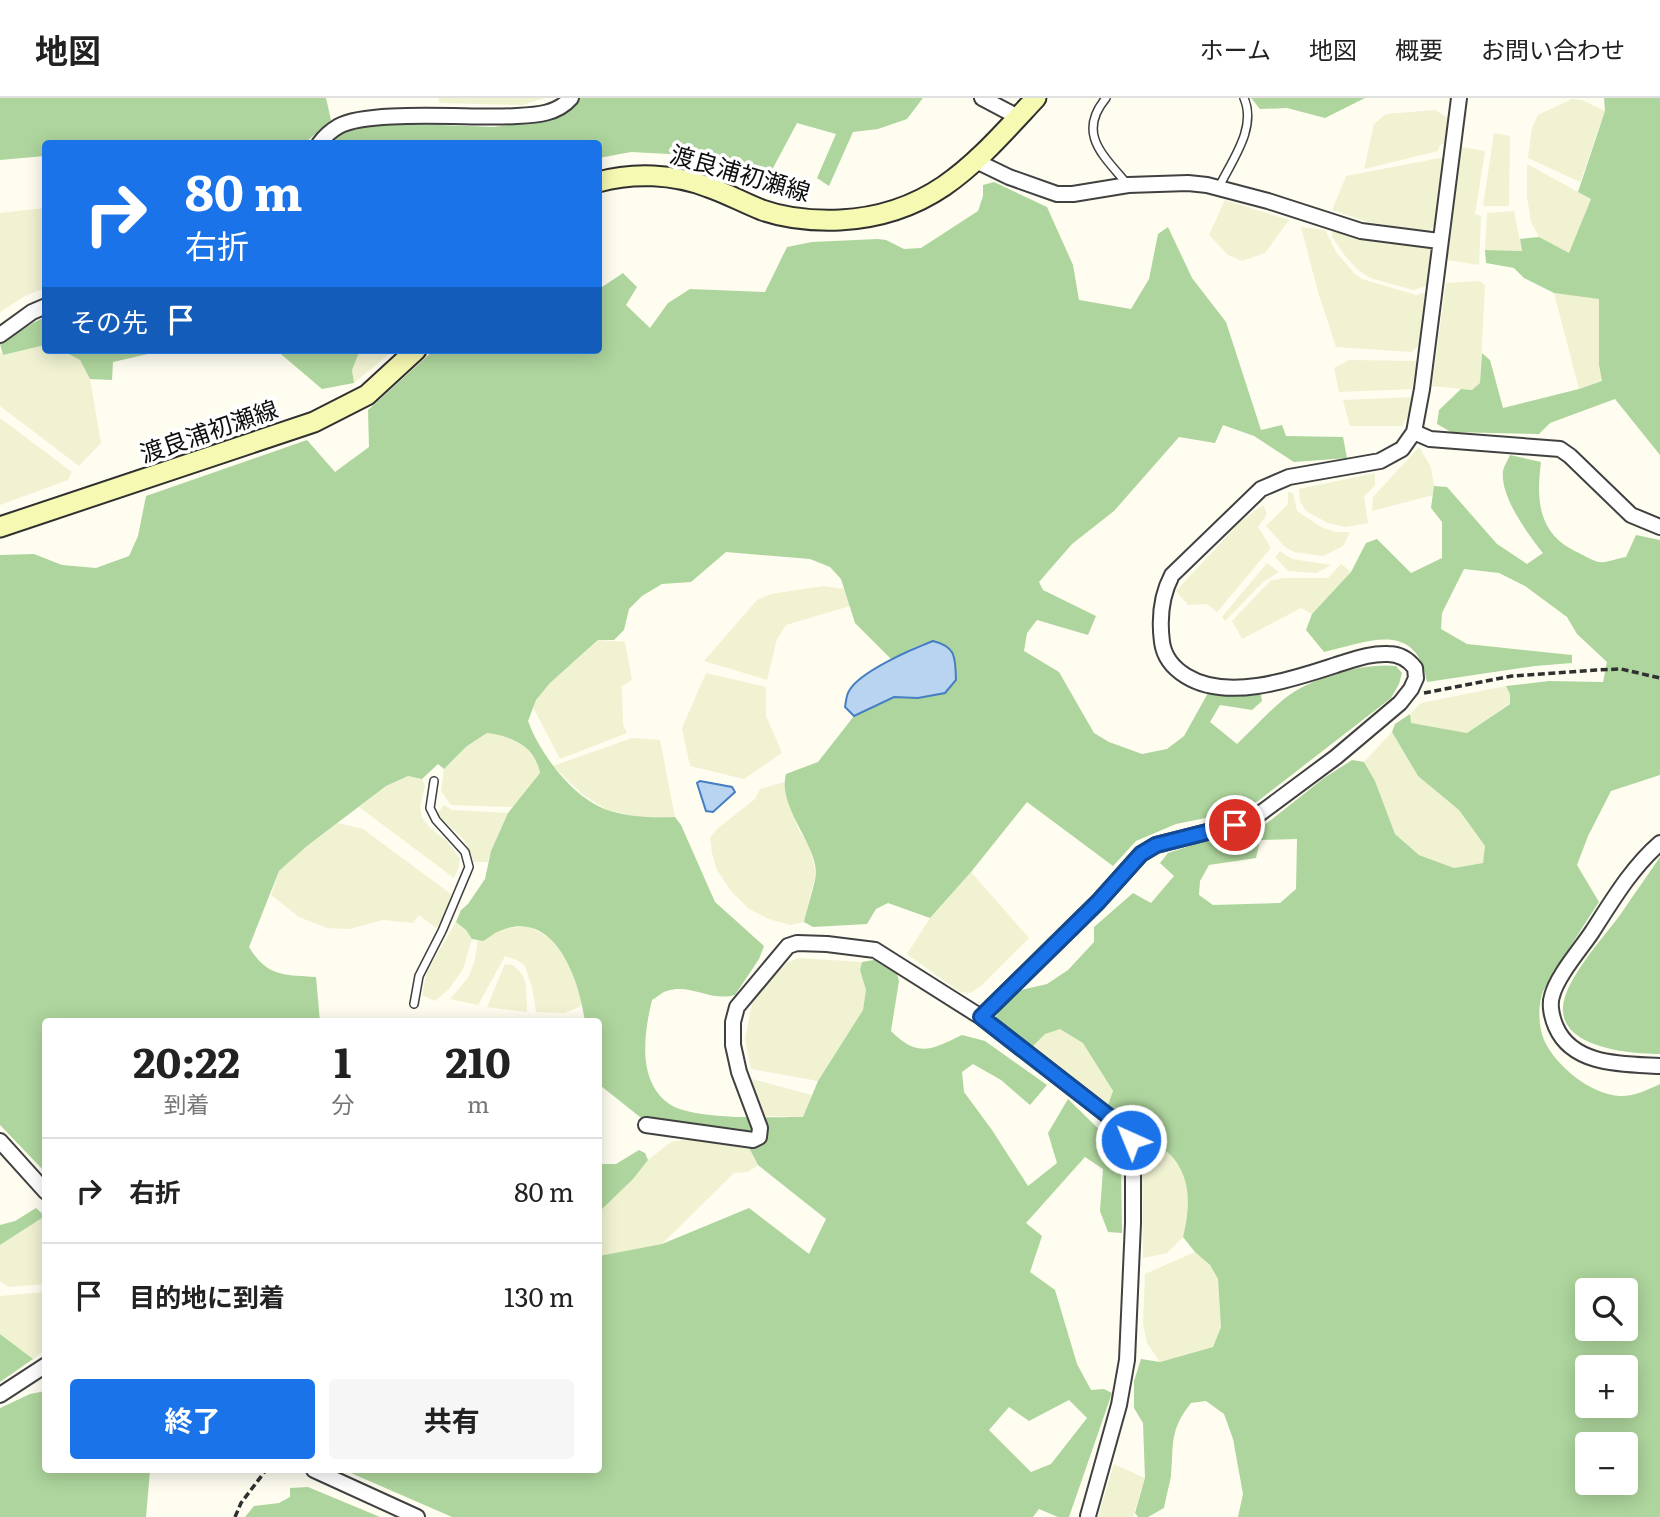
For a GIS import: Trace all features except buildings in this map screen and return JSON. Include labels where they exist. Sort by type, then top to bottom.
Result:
[{"type":"main road","name":"渡良浦初瀬線","points":[[602,181],[626,175],[674,178],[707,186],[781,216],[808,220],[857,219],[886,215],[919,203],[948,184],[976,161],[1036,98]]},
{"type":"main road","name":"渡良浦初瀬線","points":[[0,527],[314,422],[368,395],[412,354]]},
{"type":"street","points":[[323,140],[340,125],[357,120],[538,115],[560,109],[571,98]]},
{"type":"street","points":[[982,98],[1018,117]]},
{"type":"street","points":[[981,1017],[1098,902],[1141,854],[1156,845],[1254,818],[1336,757],[1400,704],[1411,689],[1416,678],[1415,668],[1403,657],[1386,654],[1367,656],[1272,682],[1233,688],[1207,684],[1194,680],[1172,666],[1163,650],[1160,629],[1164,594],[1172,575],[1255,494],[1289,477],[1380,461],[1402,449],[1413,432],[1422,389],[1459,98]]},
{"type":"street","points":[[976,161],[1009,177],[1057,194],[1128,185],[1188,183],[1219,187],[1361,231],[1439,241]]},
{"type":"street","points":[[0,335],[42,308]]},
{"type":"street","points":[[1413,432],[1430,439],[1560,449],[1631,515],[1660,527]]},
{"type":"street","points":[[1660,843],[1648,853],[1615,896],[1562,976],[1552,995],[1551,1006],[1558,1032],[1570,1046],[1586,1056],[1610,1062],[1660,1066]]},
{"type":"street","points":[[646,1125],[753,1140],[759,1136],[760,1128],[739,1072],[733,1045],[733,1022],[737,1007],[788,946],[797,943],[875,950],[981,1017],[1111,1118],[1131,1140],[1133,1162],[1133,1223],[1126,1360],[1119,1405],[1087,1516]]},
{"type":"street","points":[[0,1141],[42,1188]]},
{"type":"street","points":[[0,1395],[42,1368]]},
{"type":"street","points":[[321,1473],[417,1517]]},
{"type":"lane","points":[[1106,98],[1093,118],[1094,138],[1128,185]]},
{"type":"lane","points":[[1219,187],[1246,132],[1248,120],[1244,98]]},
{"type":"lane","points":[[414,1004],[419,976],[442,931],[469,867],[465,852],[436,820],[429,808],[434,781]]},
{"type":"path","points":[[1411,689],[1425,693],[1512,677],[1596,670],[1621,669],[1660,678]]},
{"type":"path","points":[[235,1517],[264,1473]]},
{"type":"green space","points":[[0,98],[326,98],[331,120],[308,140],[42,140],[42,156],[0,160]]},
{"type":"green space","points":[[438,98],[545,98],[522,105],[440,103]]},
{"type":"green space","points":[[580,98],[923,98],[907,119],[878,129],[853,132],[829,186],[817,178],[836,134],[797,123],[764,185],[688,155],[631,152],[602,157],[602,140],[329,140],[334,134],[352,126],[414,124],[494,127],[550,119],[577,103]]},
{"type":"green space","points":[[1251,98],[1365,98],[1325,118],[1287,108],[1260,109]]},
{"type":"green space","points":[[1604,98],[1660,98],[1660,455],[1615,399],[1550,423],[1539,434],[1451,432],[1437,424],[1439,410],[1461,389],[1472,390],[1480,383],[1482,353],[1490,360],[1503,408],[1602,381],[1599,365],[1599,299],[1554,293],[1524,278],[1514,268],[1486,263],[1485,250],[1522,251],[1520,239],[1539,237],[1569,253],[1591,199],[1578,192],[1605,111]]},
{"type":"green space","points":[[1572,99],[1582,100],[1605,111],[1580,182],[1528,158],[1532,128],[1538,115]]},
{"type":"green space","points":[[1435,110],[1448,118],[1446,143],[1440,145],[1438,151],[1364,169],[1374,124],[1386,114]]},
{"type":"green space","points":[[1494,133],[1510,136],[1509,206],[1483,206]]},
{"type":"green space","points":[[1461,147],[1485,151],[1475,214],[1481,216],[1479,265],[1447,260]]},
{"type":"green space","points":[[1445,157],[1435,225],[1428,232],[1368,222],[1332,210],[1346,176]]},
{"type":"green space","points":[[1527,164],[1591,199],[1569,254],[1539,237],[1531,222],[1527,197]]},
{"type":"green space","points":[[994,182],[1047,207],[1073,265],[1079,300],[1131,309],[1149,279],[1158,234],[1168,227],[1192,278],[1226,322],[1261,430],[1282,425],[1286,436],[1343,437],[1347,458],[1294,462],[1254,436],[1223,425],[1215,443],[1179,437],[1114,511],[1072,544],[1039,582],[1043,590],[1096,616],[1088,635],[1037,620],[1027,633],[1024,651],[1059,672],[1094,733],[1109,742],[1142,754],[1167,749],[1184,736],[1208,693],[1261,695],[1262,701],[1252,710],[1220,705],[1210,722],[1237,744],[1295,691],[1337,673],[1383,665],[1396,666],[1402,673],[1391,698],[1258,801],[1235,812],[1176,824],[1136,841],[1113,866],[1027,802],[930,918],[888,903],[876,909],[867,924],[813,927],[804,922],[816,873],[814,861],[787,799],[786,774],[818,762],[854,716],[894,697],[918,698],[955,656],[948,648],[940,643],[925,643],[892,660],[855,623],[841,579],[830,567],[810,559],[726,552],[691,582],[662,584],[642,596],[629,609],[624,630],[614,640],[598,640],[550,683],[536,700],[528,721],[550,761],[584,797],[618,813],[642,817],[675,817],[715,902],[764,946],[759,959],[735,995],[726,997],[676,989],[652,1000],[645,1041],[647,1069],[651,1082],[668,1103],[694,1113],[713,1115],[803,1117],[818,1081],[863,1010],[866,990],[860,970],[862,962],[874,960],[897,974],[899,981],[891,1031],[901,1040],[925,1049],[962,1035],[985,1041],[1047,1085],[1030,1105],[1001,1080],[973,1064],[962,1072],[964,1092],[1028,1186],[1057,1163],[1048,1133],[1068,1099],[1115,1145],[1121,1165],[1122,1233],[1108,1232],[1100,1211],[1103,1169],[1085,1157],[1026,1223],[1042,1236],[1030,1272],[1055,1290],[1077,1364],[1091,1390],[1104,1389],[1112,1393],[1069,1517],[1058,1517],[1039,1509],[1033,1517],[452,1517],[351,1473],[602,1473],[602,1255],[662,1244],[749,1208],[809,1254],[826,1219],[758,1165],[742,1134],[640,1117],[602,1087],[602,1018],[584,1018],[571,970],[551,939],[537,930],[521,926],[499,931],[483,941],[472,939],[456,922],[461,910],[485,879],[491,851],[508,813],[540,773],[528,749],[513,740],[487,733],[467,746],[444,769],[438,764],[422,779],[408,776],[386,786],[307,846],[279,871],[249,947],[270,969],[285,975],[316,977],[320,1018],[42,1018],[42,1169],[0,1125],[0,555],[34,554],[62,565],[96,568],[129,556],[138,536],[146,496],[307,440],[335,472],[369,447],[368,410],[430,354],[602,354],[602,287],[623,273],[637,287],[626,305],[650,328],[668,303],[690,289],[765,292],[787,247],[812,242],[878,239],[904,249],[921,248],[978,211],[983,185]],"holes":[[[1069,1400],[1087,1418],[1051,1464],[1031,1472],[989,1430],[1009,1407],[1029,1421]]]},
{"type":"green space","points":[[1225,200],[1289,220],[1265,253],[1242,261],[1228,255],[1209,235]]},
{"type":"green space","points":[[42,208],[42,289],[25,296],[0,312],[0,213]]},
{"type":"green space","points":[[1514,211],[1522,251],[1485,250],[1487,213]]},
{"type":"green space","points":[[1301,227],[1325,230],[1336,252],[1362,279],[1416,295],[1427,292],[1420,345],[1411,352],[1336,347]]},
{"type":"green space","points":[[1332,231],[1382,242],[1431,248],[1427,286],[1413,290],[1370,278],[1346,257],[1332,237]]},
{"type":"green space","points":[[1479,281],[1485,285],[1480,383],[1472,390],[1432,386],[1446,283]]},
{"type":"green space","points":[[1554,293],[1599,299],[1599,365],[1602,381],[1579,389]]},
{"type":"green space","points":[[42,318],[42,346],[3,355],[0,344]]},
{"type":"green space","points":[[42,346],[42,354],[69,354],[80,360],[90,379],[101,443],[79,466],[0,406],[0,352],[3,355]]},
{"type":"green space","points":[[69,354],[148,354],[113,362],[112,380],[90,379],[80,360]]},
{"type":"green space","points":[[281,354],[358,354],[352,370],[354,383],[322,389]]},
{"type":"green space","points":[[358,354],[389,354],[354,383],[352,370]]},
{"type":"green space","points":[[1349,360],[1417,361],[1412,389],[1339,392],[1334,368]]},
{"type":"green space","points":[[1414,397],[1411,410],[1402,426],[1350,426],[1343,400]]},
{"type":"green space","points":[[0,418],[72,472],[68,480],[0,505]]},
{"type":"green space","points":[[1419,447],[1431,467],[1433,495],[1372,511],[1373,497]]},
{"type":"green space","points":[[1510,455],[1541,462],[1540,503],[1548,527],[1565,546],[1592,560],[1602,562],[1626,557],[1636,535],[1660,540],[1660,775],[1611,791],[1588,836],[1577,865],[1599,902],[1545,987],[1539,1014],[1542,1035],[1549,1050],[1565,1069],[1586,1084],[1608,1094],[1624,1096],[1640,1093],[1660,1084],[1660,1517],[1238,1517],[1243,1494],[1233,1439],[1224,1414],[1206,1401],[1191,1403],[1179,1422],[1164,1508],[1148,1517],[1138,1517],[1135,1513],[1145,1478],[1143,1423],[1134,1408],[1134,1381],[1141,1359],[1160,1362],[1213,1347],[1221,1327],[1218,1279],[1210,1265],[1183,1237],[1188,1201],[1185,1179],[1180,1169],[1165,1150],[1138,1132],[1108,1105],[1113,1091],[1083,1043],[1060,1029],[1045,1034],[1031,1048],[994,1020],[1004,1002],[1021,990],[1047,984],[1068,970],[1094,942],[1094,927],[1133,893],[1151,903],[1174,876],[1160,863],[1168,853],[1199,843],[1235,837],[1267,823],[1324,778],[1352,760],[1364,762],[1375,781],[1395,834],[1419,855],[1454,868],[1483,863],[1485,846],[1459,810],[1418,776],[1392,732],[1395,724],[1410,714],[1411,723],[1467,733],[1510,704],[1510,694],[1506,686],[1549,681],[1603,682],[1607,662],[1577,634],[1567,617],[1525,586],[1499,573],[1464,569],[1442,613],[1441,629],[1467,644],[1572,655],[1572,663],[1427,682],[1421,662],[1412,649],[1401,642],[1373,640],[1324,652],[1306,630],[1312,614],[1351,572],[1366,543],[1377,539],[1411,573],[1442,558],[1442,522],[1431,508],[1434,486],[1447,487],[1497,544],[1527,564],[1543,553],[1510,503],[1503,481],[1503,471]],"holes":[[[1297,839],[1296,889],[1280,903],[1213,905],[1199,895],[1200,881],[1209,865],[1256,858],[1260,840]]]},
{"type":"green space","points":[[1375,473],[1375,485],[1364,497],[1368,523],[1346,527],[1328,523],[1306,511],[1300,501],[1299,489]]},
{"type":"green space","points":[[1288,492],[1293,493],[1297,511],[1321,527],[1336,532],[1350,532],[1343,546],[1323,556],[1294,552],[1285,547],[1266,526],[1288,504]]},
{"type":"green space","points":[[1263,505],[1267,514],[1258,527],[1271,548],[1217,612],[1207,604],[1188,605],[1176,591],[1241,521]]},
{"type":"green space","points":[[1280,551],[1292,559],[1331,565],[1317,573],[1288,571],[1275,557]]},
{"type":"green space","points":[[1267,563],[1279,572],[1263,582],[1225,621],[1222,617]]},
{"type":"green space","points":[[1341,564],[1351,572],[1312,614],[1301,608],[1242,639],[1232,621],[1270,581],[1284,578],[1328,578]]},
{"type":"green space","points":[[823,586],[844,589],[850,606],[786,625],[777,639],[767,680],[704,661],[757,600],[771,594]]},
{"type":"green space","points":[[599,640],[625,642],[632,680],[622,686],[623,725],[627,733],[560,759],[533,707],[550,683]]},
{"type":"green space","points":[[706,673],[766,687],[766,716],[782,753],[744,779],[690,766],[682,728]]},
{"type":"green space","points":[[1506,686],[1510,703],[1467,733],[1410,723],[1410,714],[1421,703]]},
{"type":"green space","points":[[1392,732],[1418,776],[1459,810],[1485,846],[1483,863],[1454,868],[1419,855],[1395,834],[1375,781],[1364,762]]},
{"type":"green space","points":[[487,733],[505,735],[524,745],[538,763],[540,774],[513,807],[451,805],[441,791],[444,769],[467,746]]},
{"type":"green space","points":[[632,738],[660,740],[675,817],[643,818],[607,810],[582,794],[553,766]]},
{"type":"green space","points":[[408,776],[422,779],[425,786],[420,806],[422,818],[432,830],[445,839],[460,859],[454,878],[359,807],[386,786]]},
{"type":"green space","points":[[784,782],[798,829],[809,845],[816,873],[804,922],[790,925],[749,909],[731,891],[717,870],[710,838],[717,829],[755,799],[760,789]]},
{"type":"green space","points":[[444,805],[452,810],[508,813],[488,862],[474,862],[465,841],[437,814]]},
{"type":"green space","points":[[338,823],[363,829],[451,894],[445,916],[436,928],[419,915],[413,923],[383,920],[349,929],[327,928],[299,917],[271,895],[279,871]]},
{"type":"green space","points":[[1660,857],[1660,1054],[1600,1046],[1573,1032],[1565,1021],[1565,996],[1577,972]]},
{"type":"green space","points":[[971,872],[1029,938],[971,993],[960,992],[907,954],[930,918]]},
{"type":"green space","points":[[456,922],[472,939],[463,969],[449,989],[435,1001],[422,995],[427,971]]},
{"type":"green space","points":[[527,926],[549,937],[567,958],[583,1005],[565,1013],[536,1012],[525,966],[505,956],[478,1005],[450,999],[468,978],[478,940],[483,941],[502,929]]},
{"type":"green space","points":[[799,958],[862,962],[860,970],[866,990],[863,1010],[818,1081],[751,1069],[745,1040],[752,1003],[759,990],[787,963]]},
{"type":"green space","points":[[505,964],[513,965],[522,974],[526,984],[527,1012],[487,1007]]},
{"type":"green space","points":[[1060,1028],[1083,1042],[1113,1092],[1108,1105],[1031,1048],[1045,1034]]},
{"type":"green space","points":[[752,1079],[812,1095],[803,1117],[762,1116]]},
{"type":"green space","points":[[1142,1135],[1166,1150],[1184,1173],[1189,1195],[1188,1217],[1183,1237],[1167,1253],[1143,1258]]},
{"type":"green space","points":[[689,1139],[748,1145],[758,1165],[748,1172],[734,1173],[662,1244],[602,1255],[602,1208],[633,1179],[648,1160],[671,1142]]},
{"type":"green space","points":[[639,1150],[645,1153],[648,1160],[602,1209],[602,1164],[616,1164]]},
{"type":"green space","points":[[36,1208],[42,1213],[42,1218],[0,1245],[0,1225],[15,1221]]},
{"type":"green space","points":[[42,1218],[42,1284],[8,1287],[0,1281],[0,1245]]},
{"type":"green space","points":[[1195,1252],[1210,1265],[1218,1279],[1221,1327],[1213,1347],[1160,1362],[1147,1343],[1143,1324],[1145,1274]]},
{"type":"green space","points":[[42,1292],[42,1352],[33,1359],[0,1334],[0,1296]]},
{"type":"green space","points":[[0,1334],[33,1359],[0,1382]]},
{"type":"green space","points":[[42,1392],[42,1473],[150,1473],[146,1517],[0,1517],[0,1408],[30,1394]]},
{"type":"green space","points":[[1114,1464],[1145,1478],[1133,1517],[1098,1517]]},
{"type":"green space","points":[[308,1487],[380,1517],[245,1517],[254,1506],[279,1503],[290,1497],[290,1488]]},
{"type":"water","points":[[933,641],[951,650],[955,660],[956,680],[945,693],[918,698],[894,697],[854,716],[845,707],[849,691],[863,676]]},
{"type":"water","points":[[700,781],[732,787],[735,792],[713,812],[706,811],[697,783]]},
{"type":"route","points":[[1131,1140],[1111,1118],[981,1017],[1098,902],[1141,854],[1156,845],[1235,825]]}]
